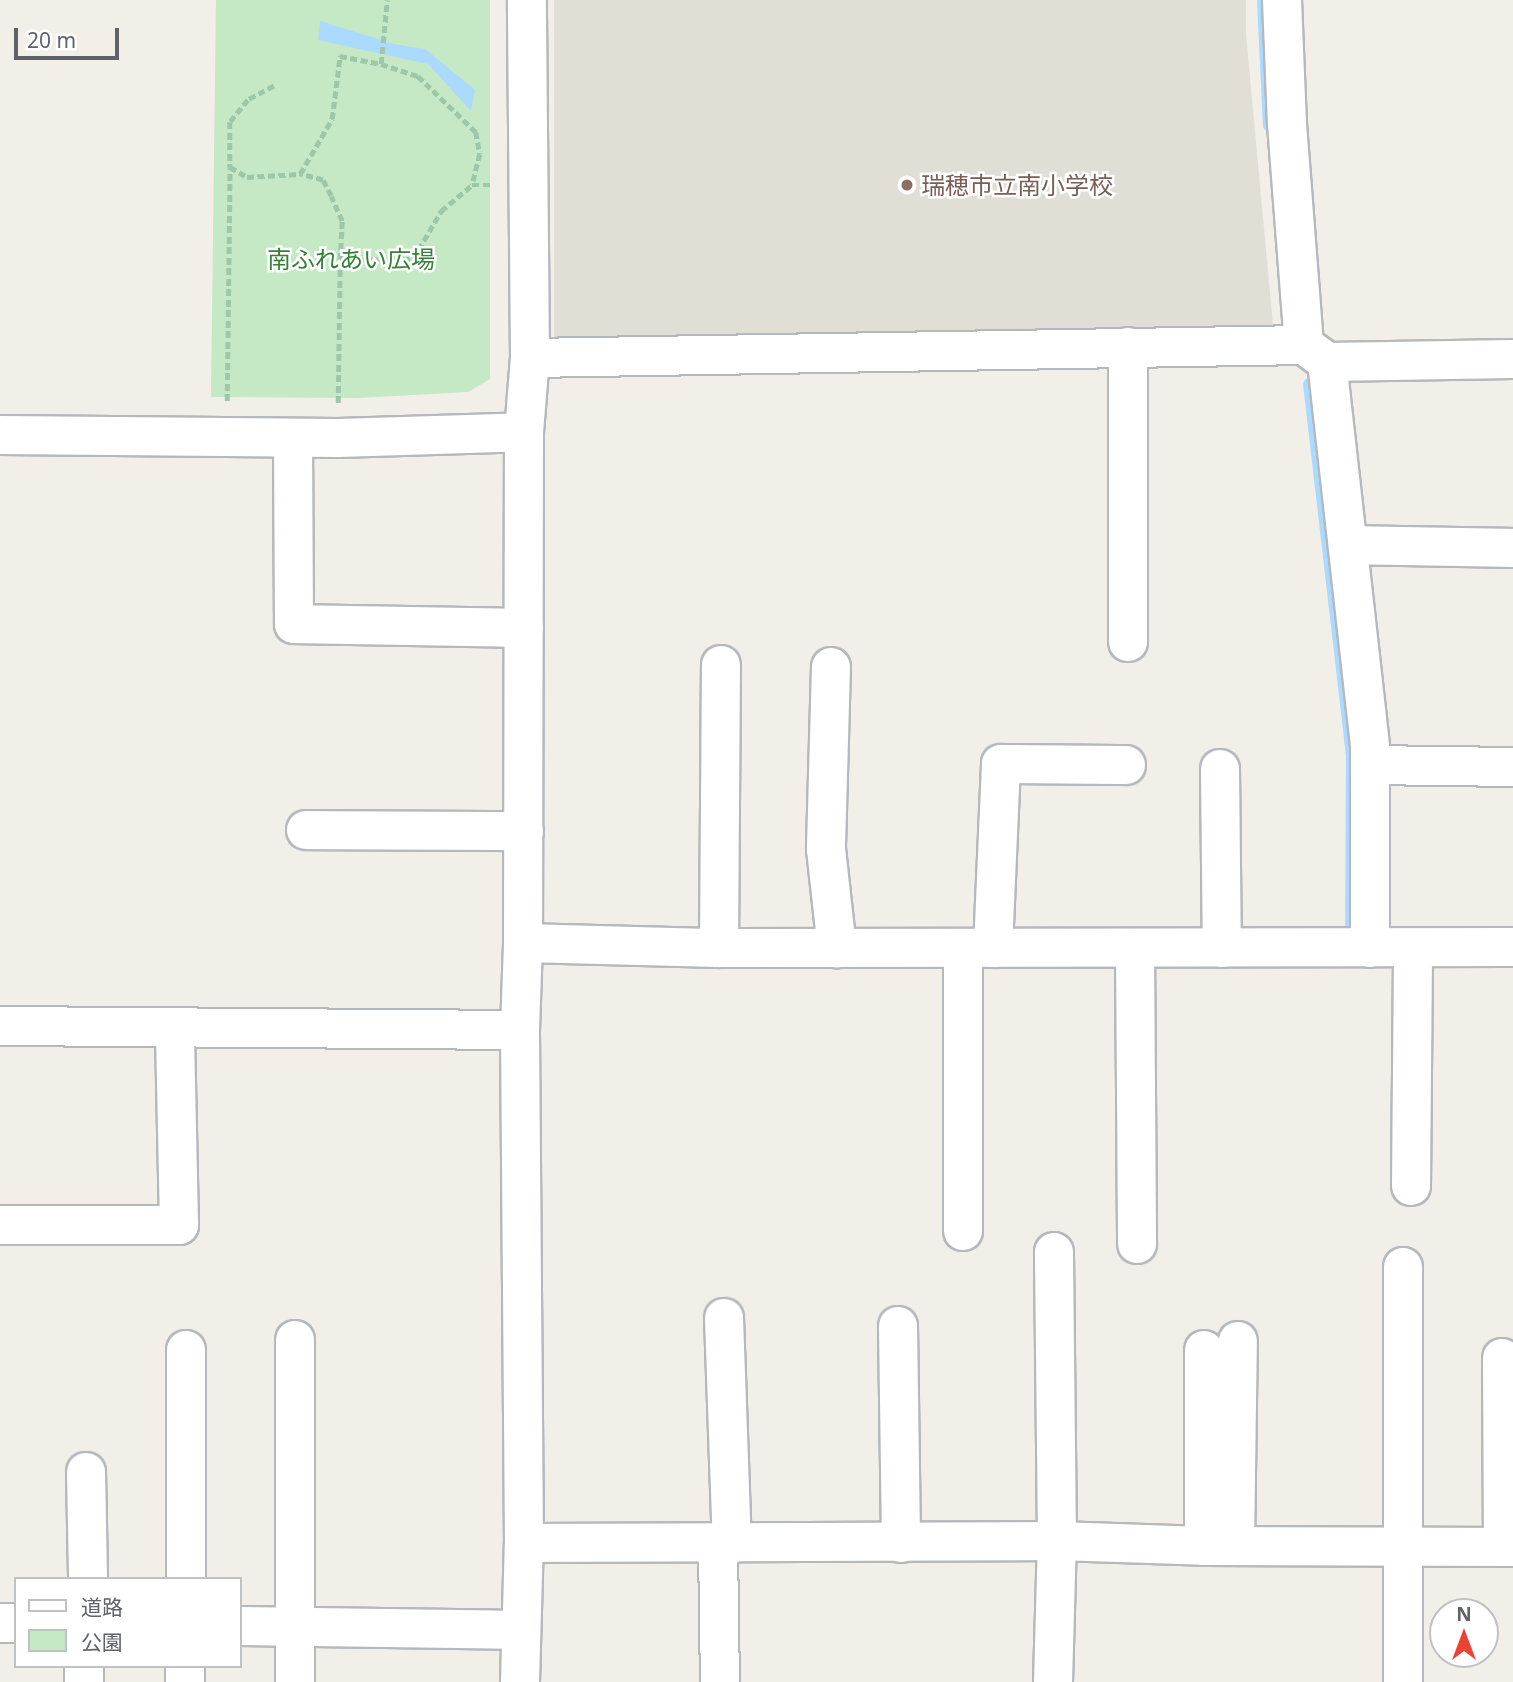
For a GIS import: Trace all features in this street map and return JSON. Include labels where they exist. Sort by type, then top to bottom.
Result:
[{"type":"street","points":[[520,1682],[524,1543],[520,1030],[523,943],[523,432],[530,358],[527,0]]},
{"type":"street","points":[[1282,0],[1287,124],[1316,354],[1348,545],[1370,765],[1370,948]]},
{"type":"street","points":[[530,358],[1128,347],[1513,359]]},
{"type":"street","points":[[1128,347],[1128,642]]},
{"type":"street","points":[[0,435],[338,438],[523,432]]},
{"type":"street","points":[[293,438],[295,624],[524,628]]},
{"type":"street","points":[[1348,545],[1513,548]]},
{"type":"street","points":[[719,948],[722,665]]},
{"type":"street","points":[[831,667],[826,849],[837,948]]},
{"type":"street","points":[[963,1231],[978,948],[1001,764],[1126,765]]},
{"type":"street","points":[[1370,765],[1513,766]]},
{"type":"street","points":[[1220,769],[1222,948]]},
{"type":"street","points":[[306,830],[523,831]]},
{"type":"street","points":[[523,943],[719,948],[1513,947]]},
{"type":"street","points":[[1135,948],[1138,1244]]},
{"type":"street","points":[[1411,1186],[1413,948]]},
{"type":"street","points":[[0,1026],[520,1030]]},
{"type":"street","points":[[0,1225],[179,1225],[175,1028]]},
{"type":"street","points":[[1053,1682],[1057,1541],[1054,1252]]},
{"type":"street","points":[[1403,1267],[1403,1682]]},
{"type":"street","points":[[720,1682],[725,1544],[724,1318]]},
{"type":"street","points":[[898,1326],[901,1543]]},
{"type":"street","points":[[295,1340],[295,1682]]},
{"type":"street","points":[[1219,1546],[1221,1346]]},
{"type":"street","points":[[186,1350],[186,1577]]},
{"type":"street","points":[[524,1543],[1057,1541],[1219,1546],[1508,1547],[1502,1358]]},
{"type":"street","points":[[86,1472],[88,1577]]},
{"type":"street","points":[[242,1626],[521,1630]]},
{"type":"path","points":[[381,64],[387,0]]},
{"type":"path","points":[[300,174],[332,119],[340,56],[381,64],[418,76],[476,132],[480,154],[472,185],[441,211],[413,259],[340,260]]},
{"type":"path","points":[[227,437],[230,122],[248,100],[274,86]]},
{"type":"path","points":[[230,167],[247,177],[300,174],[323,180],[342,221],[338,438]]},
{"type":"path","points":[[472,185],[530,184]]},
{"type":"shaded area","name":"瑞穂市立南小学校","points":[[554,0],[1246,0],[1246,34],[1274,336],[554,344]]},
{"type":"green space","name":"南ふれあい広場","points":[[216,0],[490,0],[490,379],[468,392],[358,398],[211,397]]},
{"type":"water","points":[[320,21],[394,44],[425,49],[475,90],[471,111],[428,64],[318,40]]},
{"type":"waterway","points":[[1262,0],[1268,126]]},
{"type":"waterway","points":[[1308,384],[1351,755],[1350,935]]},
{"type":"place","name":"瑞穂市立南小学校","points":[[907,185]]}]
